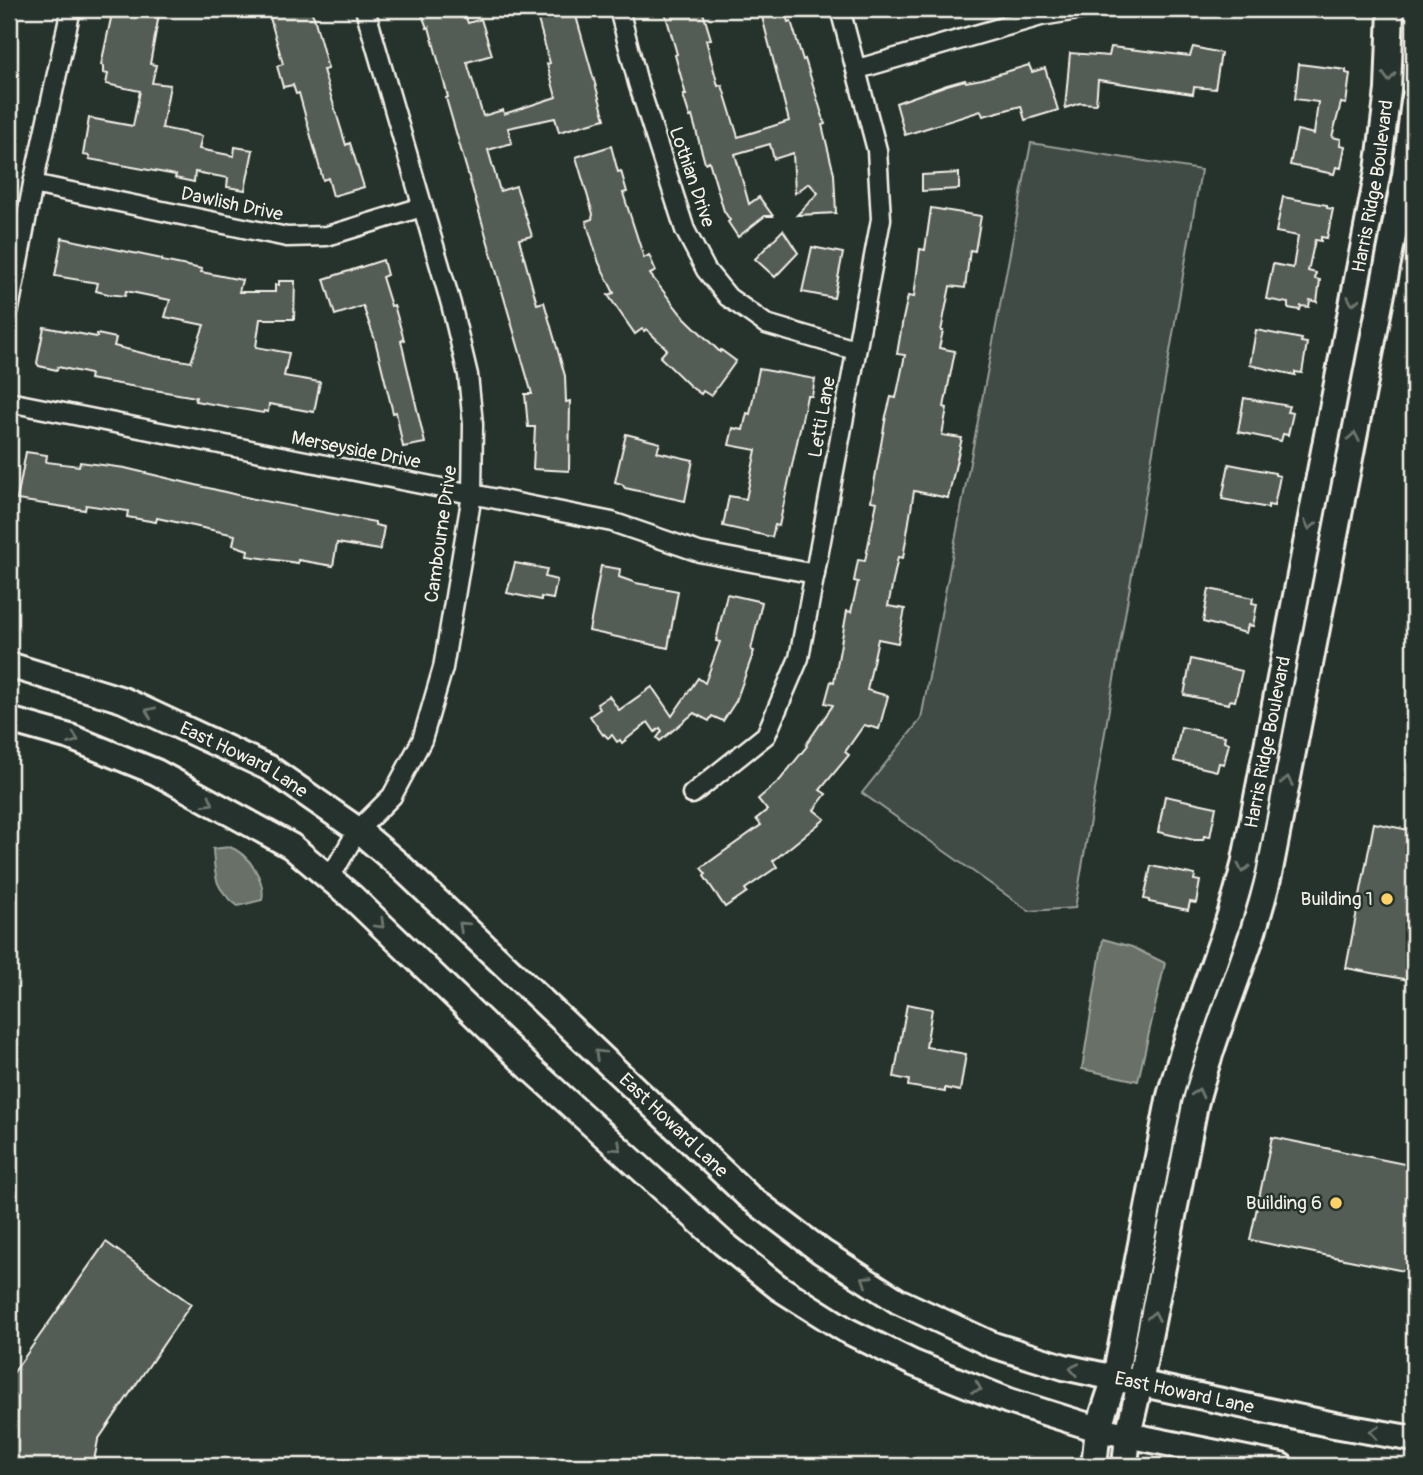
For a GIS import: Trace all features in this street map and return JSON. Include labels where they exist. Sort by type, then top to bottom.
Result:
[{"type":"main road","name":"Harris Ridge Boulevard","points":[[1094,1466],[1097,1429],[1115,1378],[1178,1061],[1224,937],[1244,865],[1378,171],[1388,90],[1391,9]]},
{"type":"main road","name":"Harris Ridge Boulevard","points":[[1125,1466],[1128,1435],[1204,1069],[1260,914],[1405,175],[1414,101]]},
{"type":"main road","points":[[1303,556],[1330,562]]},
{"type":"main road","name":"East Howard Lane","points":[[9,665],[122,700],[194,731],[269,768],[358,830],[513,972],[748,1196],[822,1252],[898,1301],[993,1345],[1064,1367],[1334,1425],[1414,1438]]},
{"type":"main road","points":[[9,720],[70,737],[156,772],[290,846],[352,897],[531,1069],[702,1225],[778,1287],[846,1330],[914,1363],[1009,1401],[1097,1429],[1281,1466]]},
{"type":"street","points":[[9,309],[71,9]]},
{"type":"street","name":"Cambourne Drive","points":[[329,879],[358,830],[392,796],[422,740],[443,668],[472,495],[473,424],[468,375],[451,304],[365,9]]},
{"type":"street","name":"Lothian Drive","points":[[619,9],[638,83],[685,230],[706,270],[728,297],[766,324],[855,350]]},
{"type":"street","name":"Letti Lane","points":[[691,794],[766,735],[799,658],[815,574],[881,219],[877,150],[858,69],[840,9]]},
{"type":"street","points":[[858,69],[1041,16],[1084,9]]},
{"type":"street","name":"Dawlish Drive","points":[[33,184],[287,237],[327,236],[422,207]]},
{"type":"street","name":"Merseyside Drive","points":[[9,402],[612,522],[699,552],[815,574]]},
{"type":"shaded area","points":[[1031,143],[1201,170],[1075,908],[1029,911],[862,793],[921,719]]},
{"type":"shaded area","points":[[230,847],[244,856],[255,869],[263,893],[262,900],[238,906],[220,887],[215,875],[213,849]]},
{"type":"shaded area","points":[[1103,939],[1132,947],[1165,963],[1138,1081],[1082,1069]]},
{"type":"building","points":[[113,9],[160,9],[150,64],[156,65],[152,83],[170,85],[162,128],[202,136],[199,149],[234,156],[235,147],[253,150],[245,190],[227,187],[228,178],[195,172],[194,182],[175,178],[176,175],[89,159],[90,156],[83,155],[89,118],[133,126],[140,91],[106,84],[108,74],[103,73],[101,65]]},
{"type":"building","points":[[289,9],[310,9],[314,17],[328,69],[323,70],[346,145],[350,143],[364,187],[333,196],[328,178],[323,180],[299,93],[296,94],[293,85],[283,87],[277,66],[283,64],[269,14]]},
{"type":"building","points":[[420,9],[463,9],[468,23],[481,19],[492,55],[467,62],[483,116],[503,110],[504,114],[556,97],[535,9],[574,9],[605,119],[559,132],[555,118],[508,128],[512,143],[488,150],[500,191],[516,186],[532,236],[519,239],[537,304],[544,302],[565,376],[566,402],[570,401],[569,471],[533,469],[535,427],[528,427],[525,394],[532,394],[446,98],[448,97],[429,27],[427,28]]},
{"type":"building","points":[[664,9],[702,9],[711,39],[706,40],[718,86],[722,85],[738,137],[789,121],[760,9],[784,9],[788,22],[791,21],[803,60],[805,59],[825,124],[822,125],[834,174],[836,213],[797,215],[818,193],[809,183],[795,193],[793,153],[774,159],[770,144],[735,154],[749,204],[759,197],[773,216],[765,216],[738,237],[728,222],[730,220],[724,211],[709,161],[705,163],[692,116],[690,117],[683,95],[686,95],[675,55],[677,54]]},
{"type":"building","points":[[1111,47],[1190,56],[1193,47],[1221,53],[1215,89],[1194,87],[1193,94],[1098,80],[1096,104],[1080,103],[1065,108],[1070,53],[1109,56]]},
{"type":"building","points":[[1299,64],[1346,70],[1346,73],[1350,74],[1346,104],[1341,103],[1332,137],[1341,139],[1340,145],[1345,146],[1341,168],[1336,167],[1334,174],[1290,165],[1297,130],[1314,134],[1318,102],[1295,99]]},
{"type":"building","points":[[1029,65],[1032,72],[1045,68],[1058,110],[1025,120],[1021,106],[983,116],[981,111],[905,135],[896,103],[947,85],[982,79]]},
{"type":"building","points":[[611,146],[618,172],[621,171],[627,192],[623,193],[644,258],[649,255],[656,271],[650,274],[681,314],[720,352],[721,350],[736,361],[711,396],[703,391],[701,394],[691,387],[660,357],[667,349],[646,329],[635,334],[608,295],[614,293],[599,263],[586,221],[592,219],[593,214],[576,157]]},
{"type":"building","points":[[959,173],[959,189],[922,191],[922,175]]},
{"type":"building","points":[[1283,197],[1327,205],[1327,208],[1333,209],[1327,238],[1315,240],[1308,271],[1316,273],[1315,279],[1320,280],[1317,302],[1310,300],[1309,307],[1301,306],[1300,310],[1288,308],[1288,303],[1266,299],[1273,264],[1293,268],[1298,236],[1276,232]]},
{"type":"building","points":[[931,208],[981,216],[975,251],[970,250],[965,288],[950,286],[939,348],[955,351],[944,407],[947,408],[942,435],[962,438],[948,498],[914,491],[903,558],[898,557],[888,606],[905,609],[898,643],[878,639],[867,690],[888,696],[879,729],[864,725],[845,752],[849,755],[820,790],[826,794],[814,810],[825,819],[773,861],[777,867],[725,907],[701,868],[761,825],[756,819],[767,810],[758,799],[780,780],[807,746],[833,705],[825,703],[831,681],[834,682],[847,611],[851,612],[858,582],[854,581],[858,560],[865,561],[877,502],[871,501],[886,416],[891,397],[896,398],[905,355],[897,354],[903,319],[908,296],[914,297],[920,249],[925,250]]},
{"type":"building","points":[[783,230],[798,253],[775,277],[755,259]]},
{"type":"building","points":[[62,238],[162,259],[202,269],[201,272],[242,280],[239,292],[275,292],[275,285],[279,285],[279,281],[295,281],[294,319],[260,319],[256,347],[289,353],[284,376],[320,382],[314,412],[269,404],[268,412],[263,413],[195,401],[196,397],[89,379],[90,374],[58,367],[57,370],[39,366],[37,363],[44,327],[116,338],[114,346],[191,362],[204,325],[165,317],[170,300],[126,291],[125,296],[108,294],[96,291],[98,283],[55,276]]},
{"type":"building","points":[[812,247],[843,253],[834,298],[802,292]]},
{"type":"building","points":[[383,260],[387,275],[382,277],[404,340],[401,341],[425,443],[403,447],[396,412],[393,413],[375,340],[363,306],[335,315],[324,279]]},
{"type":"building","points":[[1256,330],[1302,339],[1301,342],[1307,343],[1302,373],[1295,372],[1295,375],[1250,365]]},
{"type":"building","points":[[759,369],[815,379],[812,396],[807,396],[779,526],[775,525],[772,537],[723,526],[729,496],[746,499],[756,450],[729,445],[733,428],[743,430],[747,413],[750,414]]},
{"type":"building","points":[[1244,398],[1289,406],[1287,412],[1293,413],[1288,435],[1283,434],[1281,441],[1238,432]]},
{"type":"building","points":[[626,434],[660,443],[657,452],[693,460],[685,501],[625,488],[615,482]]},
{"type":"building","points":[[26,452],[47,455],[46,462],[79,466],[80,462],[125,468],[254,499],[375,522],[375,525],[384,527],[380,550],[337,543],[333,566],[247,556],[248,550],[233,545],[235,535],[157,518],[156,522],[127,517],[128,511],[86,505],[85,510],[17,500]]},
{"type":"building","points":[[1229,464],[1280,476],[1274,506],[1268,505],[1268,508],[1222,499]]},
{"type":"building","points":[[515,563],[547,569],[545,577],[557,580],[553,599],[541,597],[541,600],[507,593]]},
{"type":"building","points":[[601,566],[620,569],[619,577],[636,583],[678,591],[668,648],[589,631]]},
{"type":"building","points":[[1209,589],[1253,598],[1252,603],[1257,604],[1253,626],[1248,625],[1246,633],[1203,622]]},
{"type":"building","points":[[727,594],[762,602],[751,650],[754,651],[736,701],[723,721],[712,716],[709,721],[694,713],[660,741],[657,738],[662,731],[660,728],[655,732],[648,722],[622,743],[620,740],[617,742],[612,735],[608,738],[603,735],[590,716],[600,709],[597,704],[609,696],[619,710],[652,687],[672,716],[698,678],[705,683],[720,642],[716,641]]},
{"type":"building","points":[[1191,659],[1242,671],[1235,701],[1230,700],[1229,704],[1184,695]]},
{"type":"building","points":[[1181,727],[1225,736],[1224,741],[1229,743],[1224,764],[1219,763],[1217,771],[1174,761]]},
{"type":"building","points":[[1165,796],[1216,807],[1210,837],[1194,840],[1158,832]]},
{"type":"building","name":"Building 1","points":[[1374,823],[1414,831],[1414,981],[1346,968]]},
{"type":"building","points":[[1151,866],[1195,875],[1194,880],[1200,881],[1196,903],[1190,902],[1188,910],[1144,899]]},
{"type":"building","points":[[907,1004],[932,1009],[926,1047],[966,1054],[960,1091],[945,1088],[945,1092],[908,1086],[909,1080],[894,1077]]},
{"type":"building","name":"Building 6","points":[[1272,1137],[1414,1166],[1414,1273],[1250,1240]]},
{"type":"building","points":[[106,1242],[191,1304],[98,1440],[93,1466],[9,1466],[9,1379]]},
{"type":"place","name":"Building 1","points":[[1387,899]]},
{"type":"place","name":"Building 6","points":[[1336,1203]]}]
